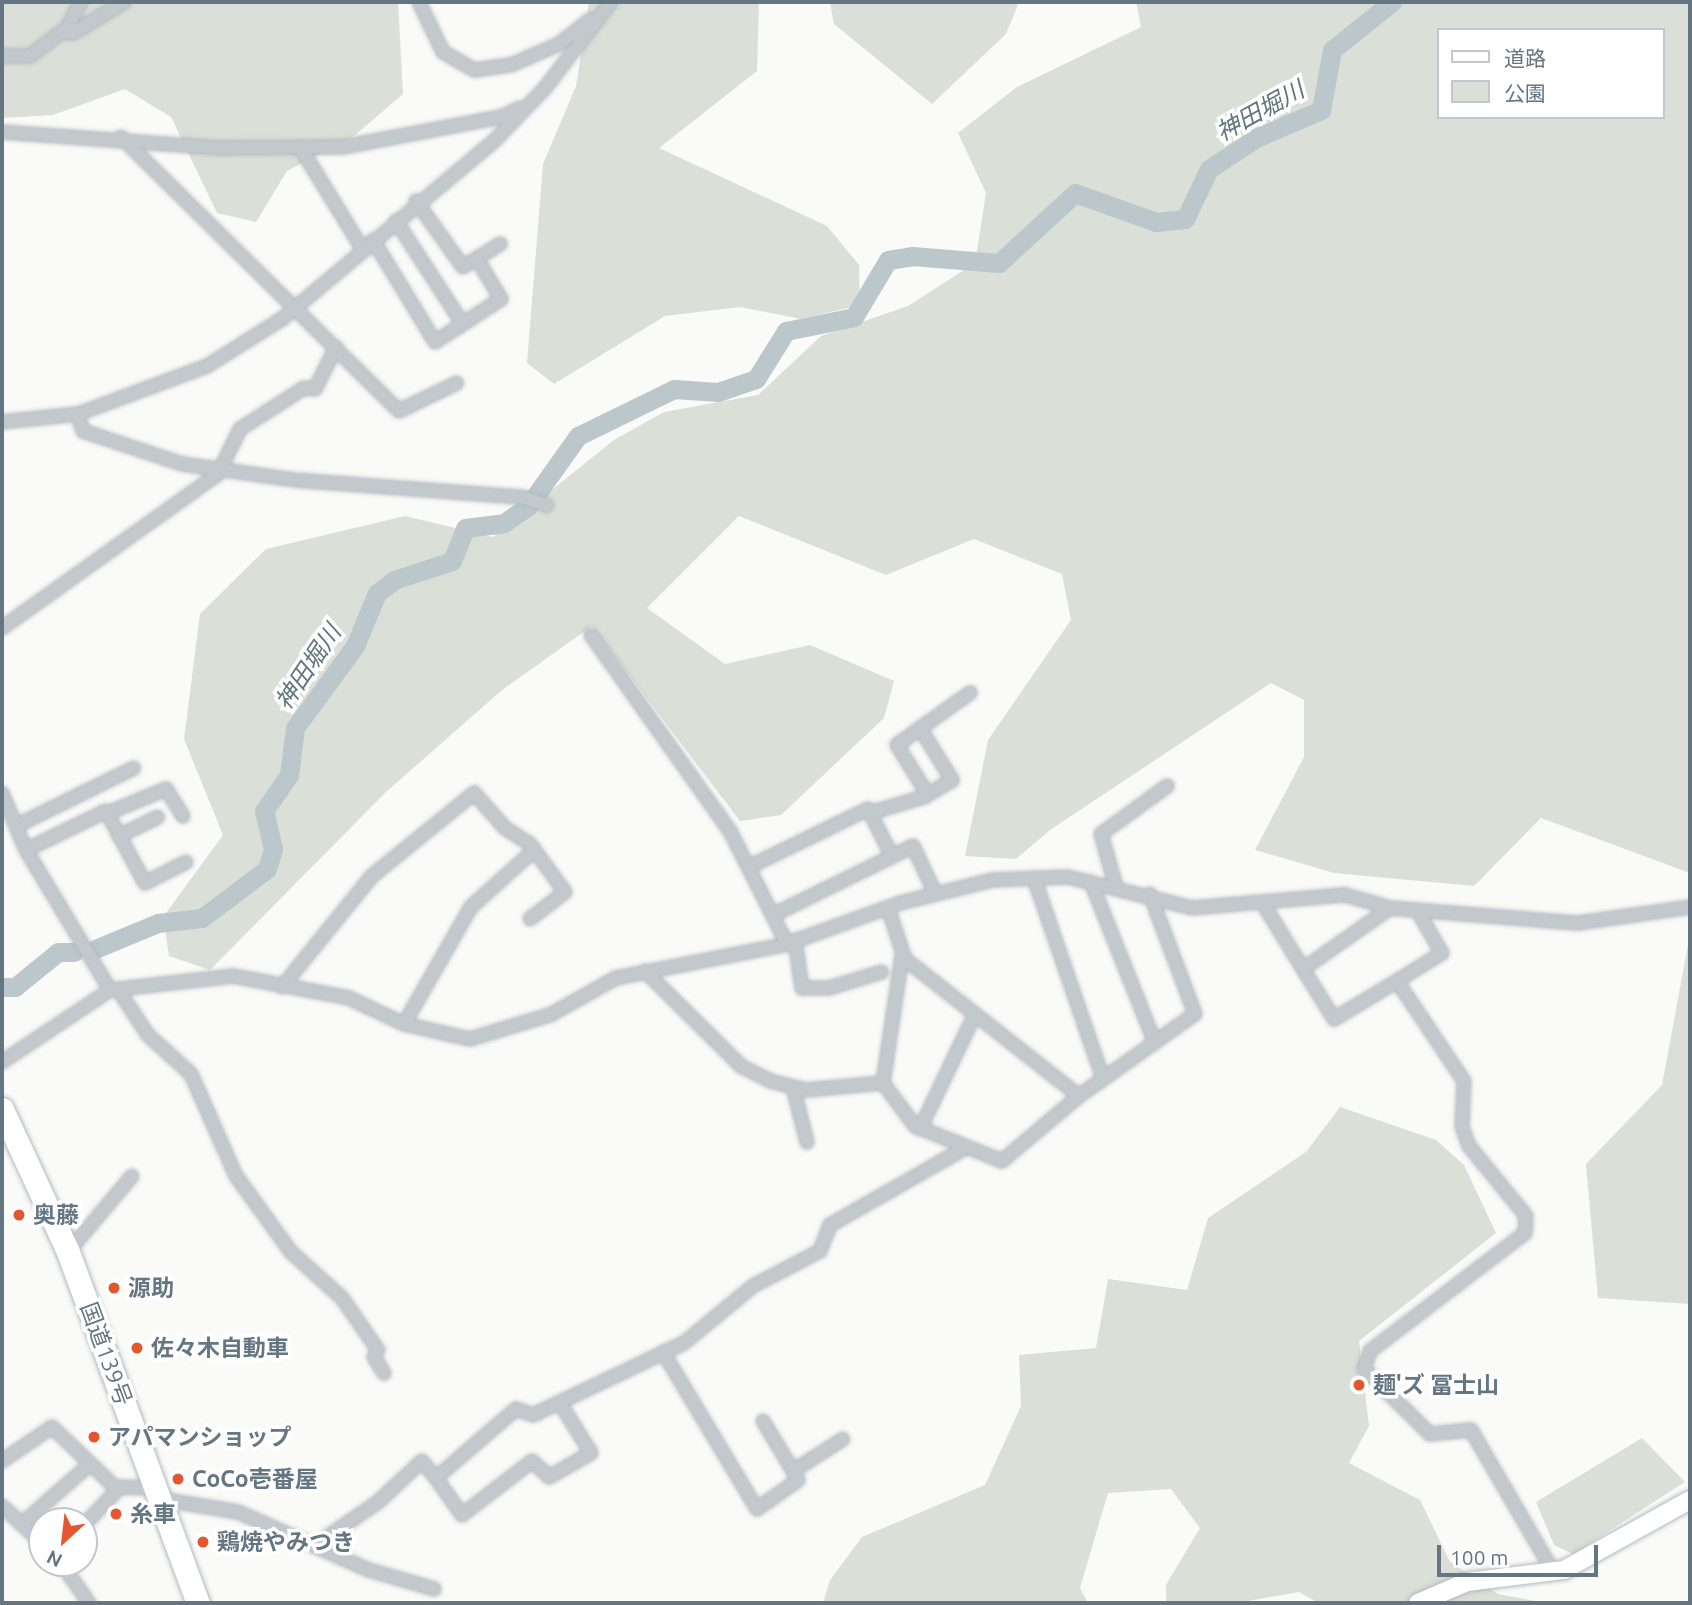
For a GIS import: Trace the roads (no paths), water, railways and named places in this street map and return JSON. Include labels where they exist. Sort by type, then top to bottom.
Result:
[{"type":"highway","name":"国道139号","points":[[2,1109],[68,1252],[152,1493],[187,1603]]},
{"type":"highway","name":"国道139号","points":[[2,1134],[71,1290],[198,1603]]},
{"type":"street","points":[[2,56],[30,56],[63,32],[81,2]]},
{"type":"street","points":[[63,32],[73,33],[124,2]]},
{"type":"street","points":[[419,2],[443,52],[474,70],[494,70],[559,44],[611,2]]},
{"type":"street","points":[[2,422],[78,414],[207,366],[295,310],[416,201],[495,140],[611,2]]},
{"type":"street","points":[[2,132],[121,137],[222,148],[343,147],[501,117],[526,104]]},
{"type":"street","points":[[121,137],[399,411],[457,383]]},
{"type":"street","points":[[300,147],[435,342],[501,299],[477,259]]},
{"type":"street","points":[[416,201],[463,267],[500,244]]},
{"type":"street","points":[[396,221],[463,324]]},
{"type":"street","points":[[2,628],[221,468],[240,429],[303,388],[315,389],[336,347]]},
{"type":"street","points":[[78,414],[83,431],[182,464],[294,480],[522,497],[547,505]]},
{"type":"street","points":[[591,635],[730,831],[773,915],[791,942],[802,988],[829,988],[882,972]]},
{"type":"street","points":[[928,795],[897,746],[970,693]]},
{"type":"street","points":[[749,867],[870,813],[928,795],[952,780],[920,728]]},
{"type":"street","points":[[16,826],[134,768]]},
{"type":"street","points":[[1116,887],[1102,830],[1167,786]]},
{"type":"street","points":[[26,850],[166,789],[183,816]]},
{"type":"street","points":[[2,793],[26,850],[114,990],[148,1035],[191,1074],[236,1176],[291,1252],[342,1298],[378,1350],[374,1357],[384,1373]]},
{"type":"street","points":[[282,987],[372,876],[474,793],[505,828],[530,844],[531,853],[565,892],[530,919]]},
{"type":"street","points":[[108,813],[145,883],[186,862]]},
{"type":"street","points":[[870,813],[892,856]]},
{"type":"street","points":[[120,835],[158,817]]},
{"type":"street","points":[[773,915],[913,846],[935,893]]},
{"type":"street","points":[[404,1024],[471,907],[531,853]]},
{"type":"street","points":[[2,1062],[114,990],[233,976],[349,998],[404,1024],[470,1039],[501,1033],[616,978],[791,942],[935,893],[1034,878],[1091,882],[1150,894],[1192,908],[1264,905],[1345,895],[1390,908],[1588,923],[1690,907]]},
{"type":"street","points":[[1034,878],[1103,1078]]},
{"type":"street","points":[[1091,882],[1155,1043]]},
{"type":"street","points":[[888,908],[902,957],[883,1083],[920,1129],[963,1149],[1002,1161],[1079,1096],[1195,1013],[1150,894]]},
{"type":"street","points":[[1264,905],[1334,1019],[1442,953],[1417,910]]},
{"type":"street","points":[[1303,969],[1390,908]]},
{"type":"street","points":[[902,957],[1079,1096]]},
{"type":"street","points":[[645,971],[741,1066],[793,1087],[883,1083]]},
{"type":"street","points":[[1397,981],[1464,1081],[1462,1127],[1469,1146],[1526,1216],[1525,1233],[1370,1351],[1364,1369],[1430,1434],[1471,1430],[1552,1570]]},
{"type":"street","points":[[920,1129],[975,1014]]},
{"type":"street","points":[[793,1087],[807,1142]]},
{"type":"street","points":[[436,1478],[495,1421],[516,1409],[533,1415],[663,1352],[753,1286],[820,1251],[830,1225],[963,1149]]},
{"type":"street","points":[[68,1252],[132,1176]]},
{"type":"street","points":[[663,1352],[757,1509],[798,1480],[763,1421]]},
{"type":"street","points":[[314,1546],[378,1502],[422,1461],[462,1516],[532,1461],[549,1477],[590,1453],[560,1403]]},
{"type":"street","points":[[2,1461],[52,1427],[118,1490],[152,1493],[238,1512],[314,1546],[434,1589]]},
{"type":"street","points":[[793,1471],[843,1439]]},
{"type":"street","points":[[24,1522],[90,1464]]},
{"type":"street","points":[[98,1511],[118,1490]]},
{"type":"street","points":[[1418,1603],[1466,1582],[1564,1570],[1690,1500]]},
{"type":"street","points":[[2,1506],[28,1527]]},
{"type":"street","points":[[71,1577],[89,1603]]},
{"type":"waterway","name":"神田堀川","points":[[95,949],[158,923],[202,918],[267,869],[273,849],[264,811],[289,775],[295,728],[355,646],[377,593],[394,580],[452,561],[465,528],[504,523],[528,506],[578,436],[674,389],[718,392],[756,379],[786,331],[854,317],[888,260],[912,256],[999,263],[1075,193],[1156,222],[1185,219],[1209,169],[1256,138],[1321,110],[1332,50],[1392,2]]},
{"type":"waterway","name":"神田堀川","points":[[2,987],[15,987],[58,952],[74,952]]},
{"type":"place","name":"奥藤","points":[[19,1215]]},
{"type":"place","name":"源助","points":[[114,1288]]},
{"type":"place","name":"佐々木自動車","points":[[137,1348]]},
{"type":"place","name":"麺'ズ 冨士山","points":[[1359,1385]]},
{"type":"place","name":"アパマンショップ","points":[[94,1437]]},
{"type":"place","name":"CoCo壱番屋","points":[[178,1479]]},
{"type":"place","name":"糸車","points":[[116,1514]]},
{"type":"place","name":"鶏焼やみつき","points":[[203,1542]]}]
